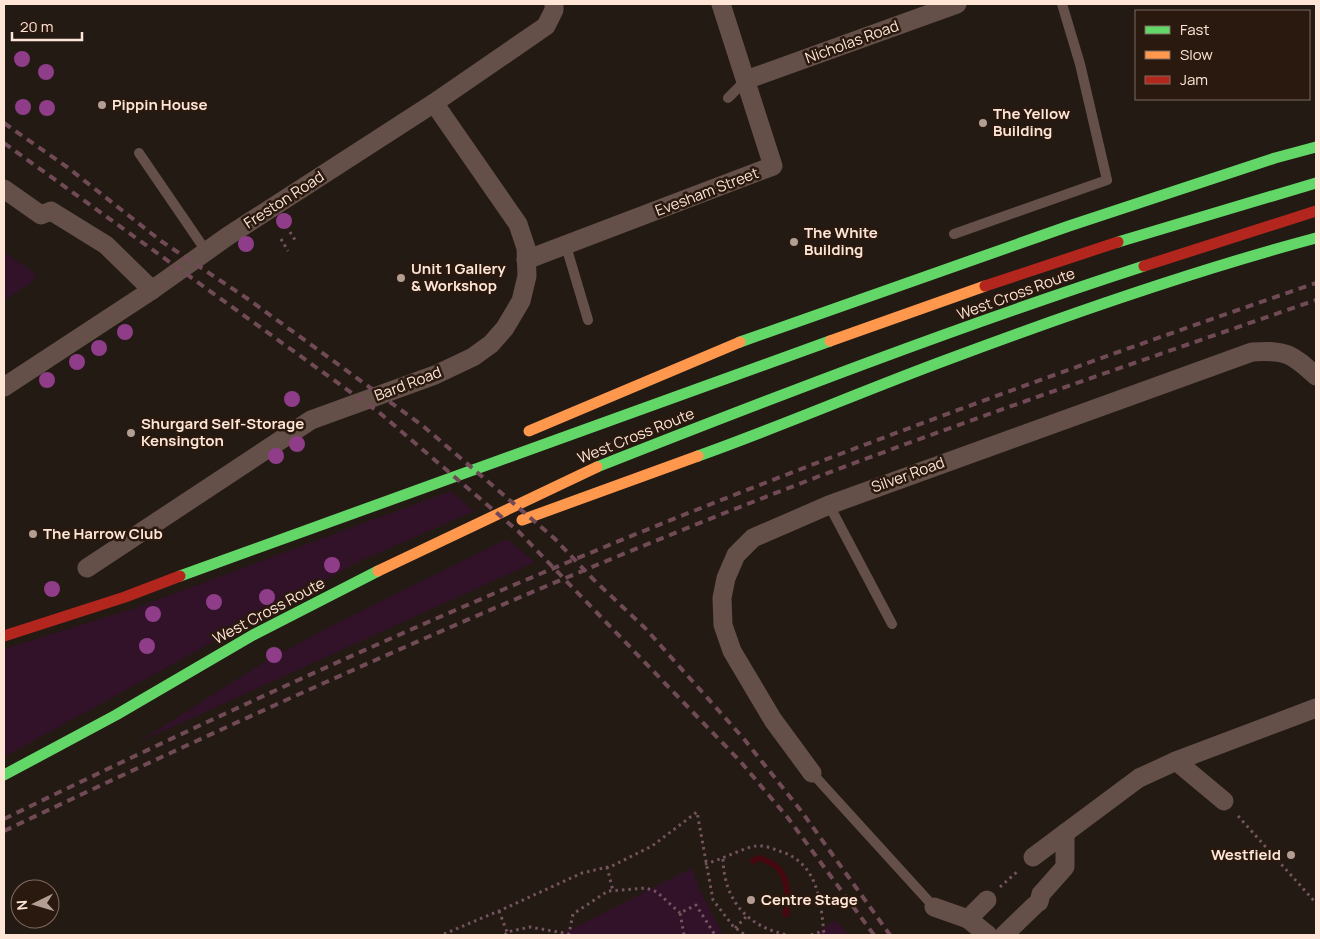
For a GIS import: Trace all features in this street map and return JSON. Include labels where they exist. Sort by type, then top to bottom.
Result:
[{"type":"highway","points":[[518,437],[721,349],[1069,226],[1275,158],[1316,148]]},
{"type":"highway","name":"West Cross Route","points":[[4,636],[126,597],[282,538],[950,298],[1086,252],[1316,183]]},
{"type":"highway","name":"West Cross Route","points":[[4,775],[116,715],[253,635],[364,578],[589,470],[739,411],[1055,295],[1316,211]]},
{"type":"highway","points":[[508,525],[740,441],[948,359],[1082,311],[1267,251],[1316,238]]},
{"type":"highway","points":[[282,538],[454,464]]},
{"type":"highway","points":[[364,578],[490,531]]},
{"type":"street","name":"Freston Road","points":[[4,387],[152,290],[206,251],[434,103],[546,26],[554,10],[554,4]]},
{"type":"street","name":"Evesham Street","points":[[566,246],[773,166],[721,4]]},
{"type":"street","name":"Nicholas Road","points":[[746,80],[957,4]]},
{"type":"street","name":"Bard Road","points":[[87,568],[311,420],[436,375],[474,357],[491,344],[505,328],[521,302],[527,276],[526,248],[518,224],[434,103]]},
{"type":"street","points":[[4,189],[41,215],[50,211],[106,245],[152,290]]},
{"type":"street","points":[[526,260],[566,246]]},
{"type":"street","name":"Silver Road","points":[[812,773],[773,720],[732,651],[722,625],[722,598],[726,578],[736,555],[753,538],[829,504],[1252,352],[1276,350],[1292,355],[1316,376]]},
{"type":"street","points":[[1033,856],[1139,778],[1176,761],[1316,708]]},
{"type":"street","points":[[1176,761],[1224,801]]},
{"type":"street","points":[[1010,930],[1065,867],[1066,833]]},
{"type":"street","points":[[968,919],[987,900]]},
{"type":"street","points":[[934,907],[968,919],[988,935]]},
{"type":"lane","points":[[954,234],[1107,180],[1080,64],[1062,4]]},
{"type":"lane","points":[[728,98],[746,80]]},
{"type":"lane","points":[[139,152],[206,251]]},
{"type":"lane","points":[[566,246],[588,320]]},
{"type":"lane","points":[[829,504],[892,624]]},
{"type":"lane","points":[[812,773],[934,907]]},
{"type":"path","points":[[290,232],[297,243]]},
{"type":"path","points":[[281,239],[288,251]]},
{"type":"path","points":[[1224,801],[1316,903]]},
{"type":"path","points":[[444,934],[499,912],[582,873],[607,867],[652,846],[697,812],[713,900],[735,928],[745,935]]},
{"type":"path","points":[[705,864],[723,859],[755,845],[771,848],[796,857],[814,879],[822,908],[824,935]]},
{"type":"path","points":[[987,900],[1033,856]]},
{"type":"path","points":[[723,859],[723,876],[728,892],[739,910],[776,933],[788,935]]},
{"type":"path","points":[[607,867],[613,891]]},
{"type":"path","points":[[499,912],[506,933],[530,927],[570,935],[573,914],[608,892],[646,888],[657,892],[680,913],[684,935]]},
{"type":"path","points":[[680,913],[696,905],[715,935]]},
{"type":"path","points":[[735,928],[747,916]]},
{"type":"path","points":[[811,935],[820,932],[824,935]]},
{"type":"shaded area","points":[[4,252],[36,274],[31,283],[4,300]]},
{"type":"shaded area","points":[[451,491],[474,511],[358,562],[4,757],[4,649],[132,609]]},
{"type":"shaded area","points":[[507,539],[535,562],[137,743],[266,661],[343,620]]},
{"type":"shaded area","points":[[758,855],[778,864],[784,870],[790,896],[789,917],[782,916],[784,889],[779,874],[774,868],[757,861],[752,866],[750,859]]},
{"type":"shaded area","points":[[692,868],[699,888],[723,935],[560,935]]},
{"type":"shaded area","points":[[835,920],[849,935],[815,935]]},
{"type":"railway","points":[[4,123],[67,167],[161,241],[248,299],[423,426],[554,538],[593,579],[645,628],[744,739],[802,812],[890,935]]},
{"type":"railway","points":[[4,143],[381,414],[519,532],[740,761],[788,818],[874,935]]},
{"type":"railway","points":[[4,819],[320,670],[560,565],[809,466],[977,403],[1316,283]]},
{"type":"railway","points":[[4,831],[311,689],[623,554],[893,449],[1316,300]]},
{"type":"traffic: fast","points":[[740,342],[1069,226],[1275,158],[1316,147]]},
{"type":"traffic: fast","points":[[1118,242],[1316,183]]},
{"type":"traffic: fast","points":[[698,456],[994,342],[1223,264],[1316,238]]},
{"type":"traffic: fast","points":[[597,467],[869,362],[1144,266]]},
{"type":"traffic: fast","points":[[180,576],[830,341]]},
{"type":"traffic: fast","points":[[4,775],[116,715],[253,635],[378,571]]},
{"type":"traffic: slow","points":[[830,341],[985,286]]},
{"type":"traffic: slow","points":[[529,431],[740,342]]},
{"type":"traffic: slow","points":[[522,520],[698,456]]},
{"type":"traffic: slow","points":[[378,571],[597,467]]},
{"type":"traffic: jam","points":[[1144,266],[1316,211]]},
{"type":"traffic: jam","points":[[985,286],[1118,242]]},
{"type":"traffic: jam","points":[[4,636],[125,597],[180,576]]},
{"type":"place","name":"Pippin House","points":[[102,105]]},
{"type":"place","name":"The Yellow Building","points":[[983,123]]},
{"type":"place","name":"The White Building","points":[[794,242]]},
{"type":"place","name":"Unit 1 Gallery & Workshop","points":[[401,278]]},
{"type":"place","name":"Shurgard Self-Storage Kensington","points":[[131,433]]},
{"type":"place","name":"The Harrow Club","points":[[33,534]]},
{"type":"place","name":"Westfield","points":[[1291,855]]},
{"type":"place","name":"Centre Stage","points":[[751,900]]}]
